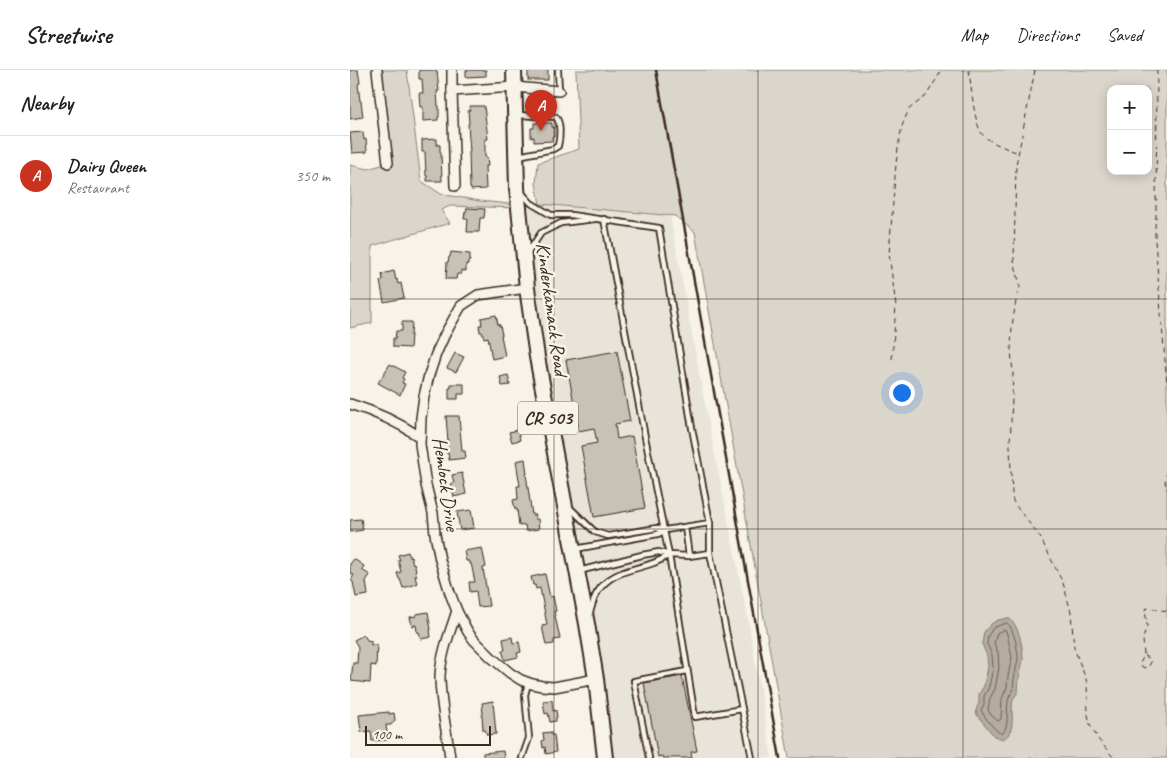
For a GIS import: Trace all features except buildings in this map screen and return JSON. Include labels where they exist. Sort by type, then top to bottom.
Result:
[{"type":"main road","name":"Kinderkamack Road","points":[[514,70],[517,188],[527,288],[537,356],[587,624],[596,679],[605,758]]},
{"type":"street","points":[[377,70],[388,163]]},
{"type":"street","points":[[452,70],[455,186]]},
{"type":"street","points":[[452,91],[515,87],[559,90]]},
{"type":"street","name":"Hemlock Drive","points":[[527,288],[478,295],[461,306],[445,334],[436,354],[424,396],[420,444],[426,485],[433,513],[440,560],[457,611],[468,632],[491,656],[521,680],[542,686],[554,687],[596,679]]},
{"type":"street","points":[[350,404],[384,416],[420,437]]},
{"type":"street","points":[[450,758],[440,675],[444,653],[457,611]]},
{"type":"lane","points":[[558,70],[559,90]]},
{"type":"lane","points":[[516,115],[556,117],[559,120],[559,144],[555,148],[516,157]]},
{"type":"lane","points":[[517,188],[531,203],[550,215],[571,215],[658,228],[710,523],[710,553],[752,758]]},
{"type":"lane","points":[[525,258],[541,233],[561,223],[604,219]]},
{"type":"lane","points":[[604,219],[645,437],[665,530],[695,716],[742,709]]},
{"type":"lane","points":[[565,503],[595,532],[608,536],[657,528],[665,530]]},
{"type":"lane","points":[[574,550],[658,534],[665,530],[710,523]]},
{"type":"lane","points":[[685,527],[689,556]]},
{"type":"lane","points":[[577,571],[659,552],[669,555],[689,556],[710,553]]},
{"type":"lane","points":[[587,624],[596,593],[607,580],[619,573],[662,561],[669,555]]},
{"type":"lane","points":[[649,758],[634,681],[687,671]]},
{"type":"lane","points":[[522,758],[528,738],[525,695],[528,682]]},
{"type":"path","points":[[892,359],[896,306],[889,254],[898,148],[902,126],[909,109],[926,96],[942,70]]},
{"type":"path","points":[[969,70],[975,114],[983,135],[1018,154]]},
{"type":"path","points":[[1036,70],[1016,165],[1014,260],[1020,287],[1012,326],[1011,350],[1013,374],[1010,447],[1012,494],[1016,506],[1040,537],[1063,583],[1071,612],[1074,648],[1087,682],[1090,724],[1098,738],[1114,758]]},
{"type":"path","points":[[1157,70],[1155,234],[1167,385]]},
{"type":"path","points":[[1167,471],[1165,482],[1167,490]]},
{"type":"path","points":[[1144,656],[1149,658],[1151,662],[1145,668],[1140,663],[1144,656],[1143,638],[1147,626],[1145,609],[1167,611]]},
{"type":"shaded area","points":[[377,70],[407,70],[421,181],[441,194],[519,205],[519,208],[450,206],[441,210],[450,223],[372,246],[372,323],[350,328],[350,165],[368,169],[388,163]]},
{"type":"shaded area","points":[[576,70],[1167,70],[1167,758],[789,758],[695,232],[675,216],[540,204],[536,183],[538,163],[579,149]]},
{"type":"shaded area","points":[[540,204],[670,215],[705,405],[748,619],[772,758],[605,758],[519,205]]},
{"type":"water","points":[[1008,618],[1018,630],[1023,660],[1018,691],[1012,705],[1012,727],[1003,739],[994,736],[977,715],[976,710],[988,667],[987,656],[982,644],[984,632],[991,624]]},
{"type":"railway","points":[[656,70],[780,758]]},
{"type":"place","name":"Dairy Queen","points":[[541,131]]}]
